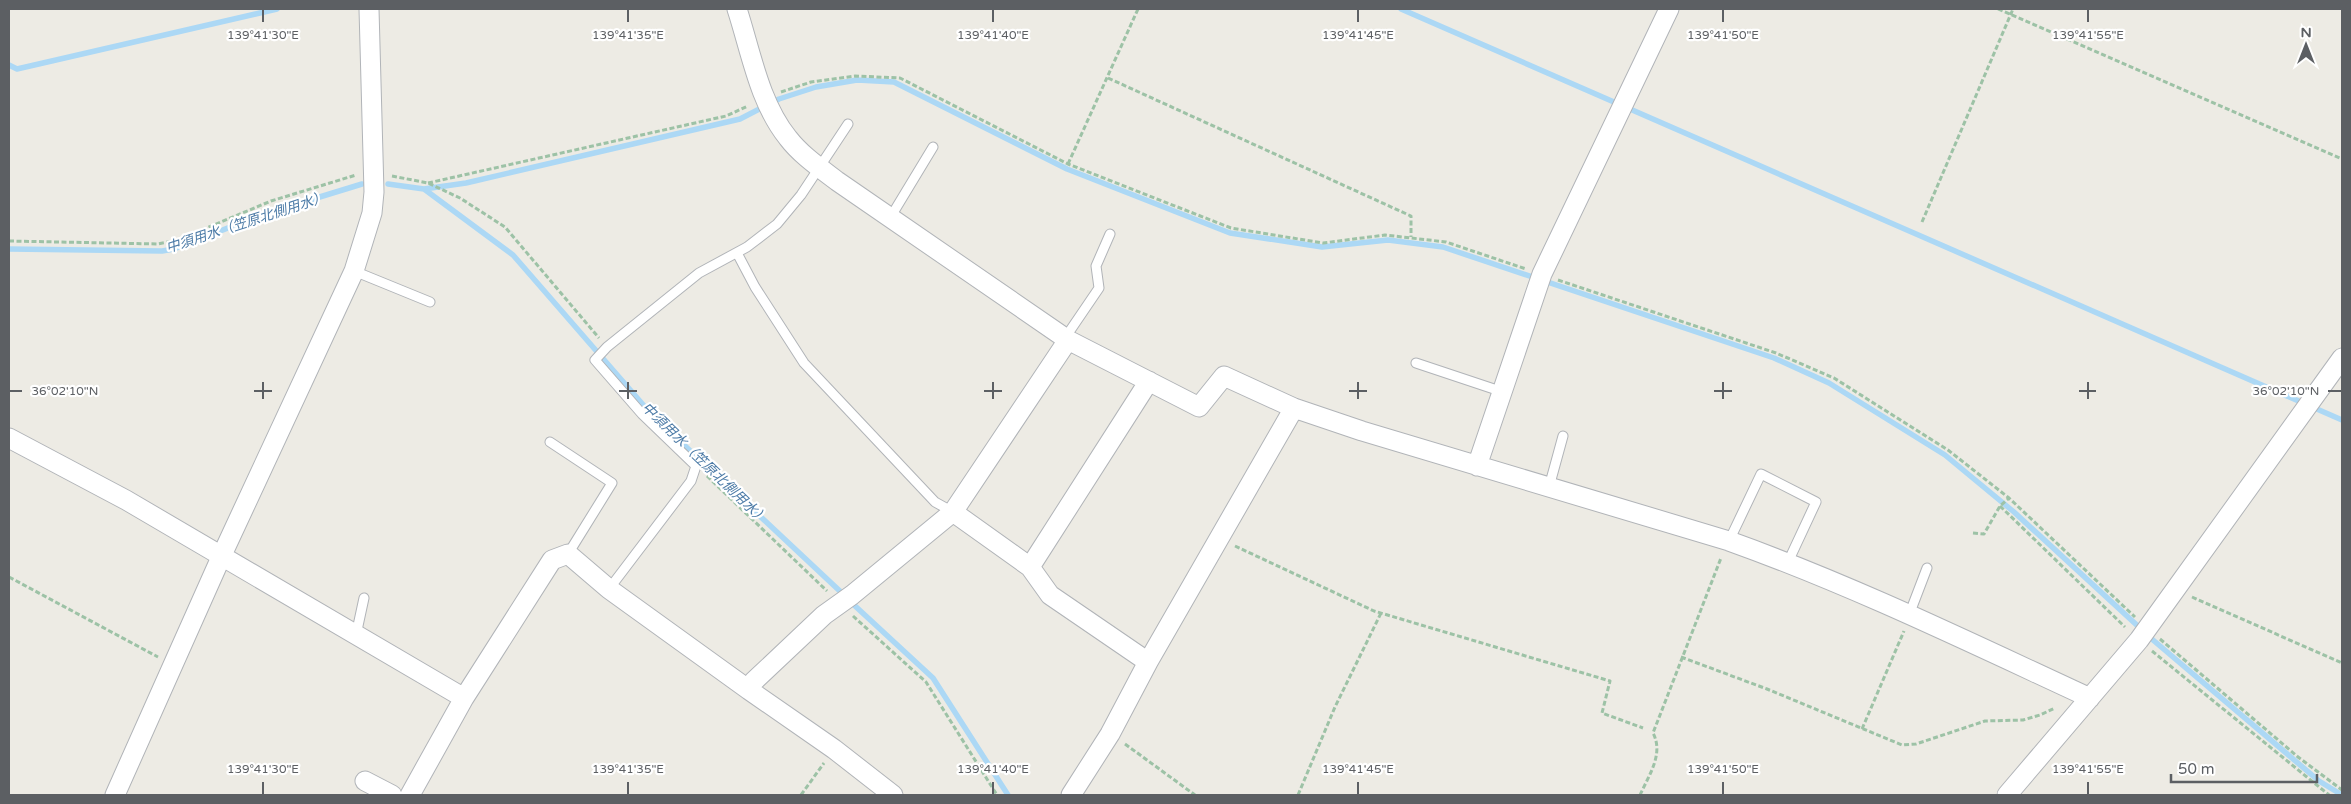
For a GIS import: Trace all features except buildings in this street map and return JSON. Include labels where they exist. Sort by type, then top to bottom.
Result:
[{"type":"street","points":[[115,795],[222,555],[354,271],[372,213],[374,192],[369,9]]},
{"type":"street","points":[[737,9],[765,99],[772,115],[788,138],[820,168],[1067,339],[1199,407],[1224,376],[1294,408],[1362,432],[1728,541],[1788,562],[1910,615],[2090,698]]},
{"type":"street","points":[[1477,466],[1542,274],[1670,9]]},
{"type":"street","points":[[748,690],[754,681],[824,615],[852,595],[954,512],[1067,339]]},
{"type":"street","points":[[2007,795],[2143,634],[2342,358]]},
{"type":"street","points":[[1030,567],[1149,381]]},
{"type":"street","points":[[1071,795],[1110,734],[1148,662],[1294,408]]},
{"type":"street","points":[[9,438],[126,500],[464,698]]},
{"type":"street","points":[[954,512],[1030,567],[1050,595],[1148,662]]},
{"type":"street","points":[[410,795],[464,698],[552,560],[568,554],[609,589],[834,750],[893,795]]},
{"type":"street","points":[[365,782],[392,795]]},
{"type":"lane","points":[[609,589],[691,481],[696,466],[642,414],[595,360],[607,347],[699,273],[737,253],[777,224],[820,168],[848,124]]},
{"type":"lane","points":[[890,218],[933,147]]},
{"type":"lane","points":[[1067,339],[1099,288],[1096,266],[1110,234]]},
{"type":"lane","points":[[737,253],[755,286],[804,363],[935,502],[954,512]]},
{"type":"lane","points":[[354,271],[430,302]]},
{"type":"lane","points":[[1416,363],[1503,392]]},
{"type":"lane","points":[[1548,487],[1563,436]]},
{"type":"lane","points":[[550,442],[612,483],[568,554]]},
{"type":"lane","points":[[1728,541],[1761,474],[1816,502],[1788,562]]},
{"type":"lane","points":[[1910,615],[1927,568]]},
{"type":"lane","points":[[356,635],[364,598]]},
{"type":"path","points":[[1068,164],[1138,9]]},
{"type":"path","points":[[1998,9],[2342,159]]},
{"type":"path","points":[[1922,222],[2013,9]]},
{"type":"path","points":[[428,183],[726,116],[810,82],[856,76],[900,78],[1068,164],[1231,228],[1323,242],[1385,235],[1446,242],[1776,353],[1834,378],[1948,450],[2009,498],[2143,634],[2342,790]]},
{"type":"path","points":[[1108,78],[1411,216],[1411,237]]},
{"type":"path","points":[[9,241],[164,242],[178,240],[271,200],[356,175],[366,175]]},
{"type":"path","points":[[387,175],[428,183],[460,198],[505,227],[607,347]]},
{"type":"path","points":[[696,466],[833,597]]},
{"type":"path","points":[[1973,533],[1984,534],[2000,506],[2009,498]]},
{"type":"path","points":[[2000,506],[2143,634],[2329,795]]},
{"type":"path","points":[[1219,538],[1339,596],[1382,613],[1610,681],[1602,713],[1643,728]]},
{"type":"path","points":[[1640,795],[1656,758],[1658,746],[1653,733],[1681,657],[1728,541]]},
{"type":"path","points":[[9,576],[173,665]]},
{"type":"path","points":[[2175,590],[2342,663]]},
{"type":"path","points":[[849,612],[926,682],[997,795]]},
{"type":"path","points":[[1298,795],[1336,707],[1382,613]]},
{"type":"path","points":[[1862,729],[1910,615]]},
{"type":"path","points":[[1681,657],[1767,689],[1902,745],[1916,744],[1974,724],[2023,720],[2061,706]]},
{"type":"path","points":[[1110,734],[1195,795]]},
{"type":"path","points":[[801,795],[834,750]]},
{"type":"waterway","points":[[9,65],[17,69],[277,9]]},
{"type":"waterway","points":[[1401,9],[2342,420]]},
{"type":"waterway","points":[[424,189],[466,183],[740,119],[779,99],[816,87],[857,80],[894,82],[1067,169],[1230,233],[1322,247],[1388,240],[1443,247],[1774,358],[1829,383],[1945,455],[2014,512],[2153,640],[2319,781],[2342,795]]},
{"type":"waterway","name":"中須用水（笠原北側用水）","points":[[9,249],[162,251],[174,249],[261,215],[362,184]]},
{"type":"waterway","name":"中須用水（笠原北側用水）","points":[[388,184],[424,189],[513,255],[652,415],[843,594]]},
{"type":"waterway","name":"中須用水（笠原北側用水）","points":[[854,605],[933,678],[1008,795]]}]
